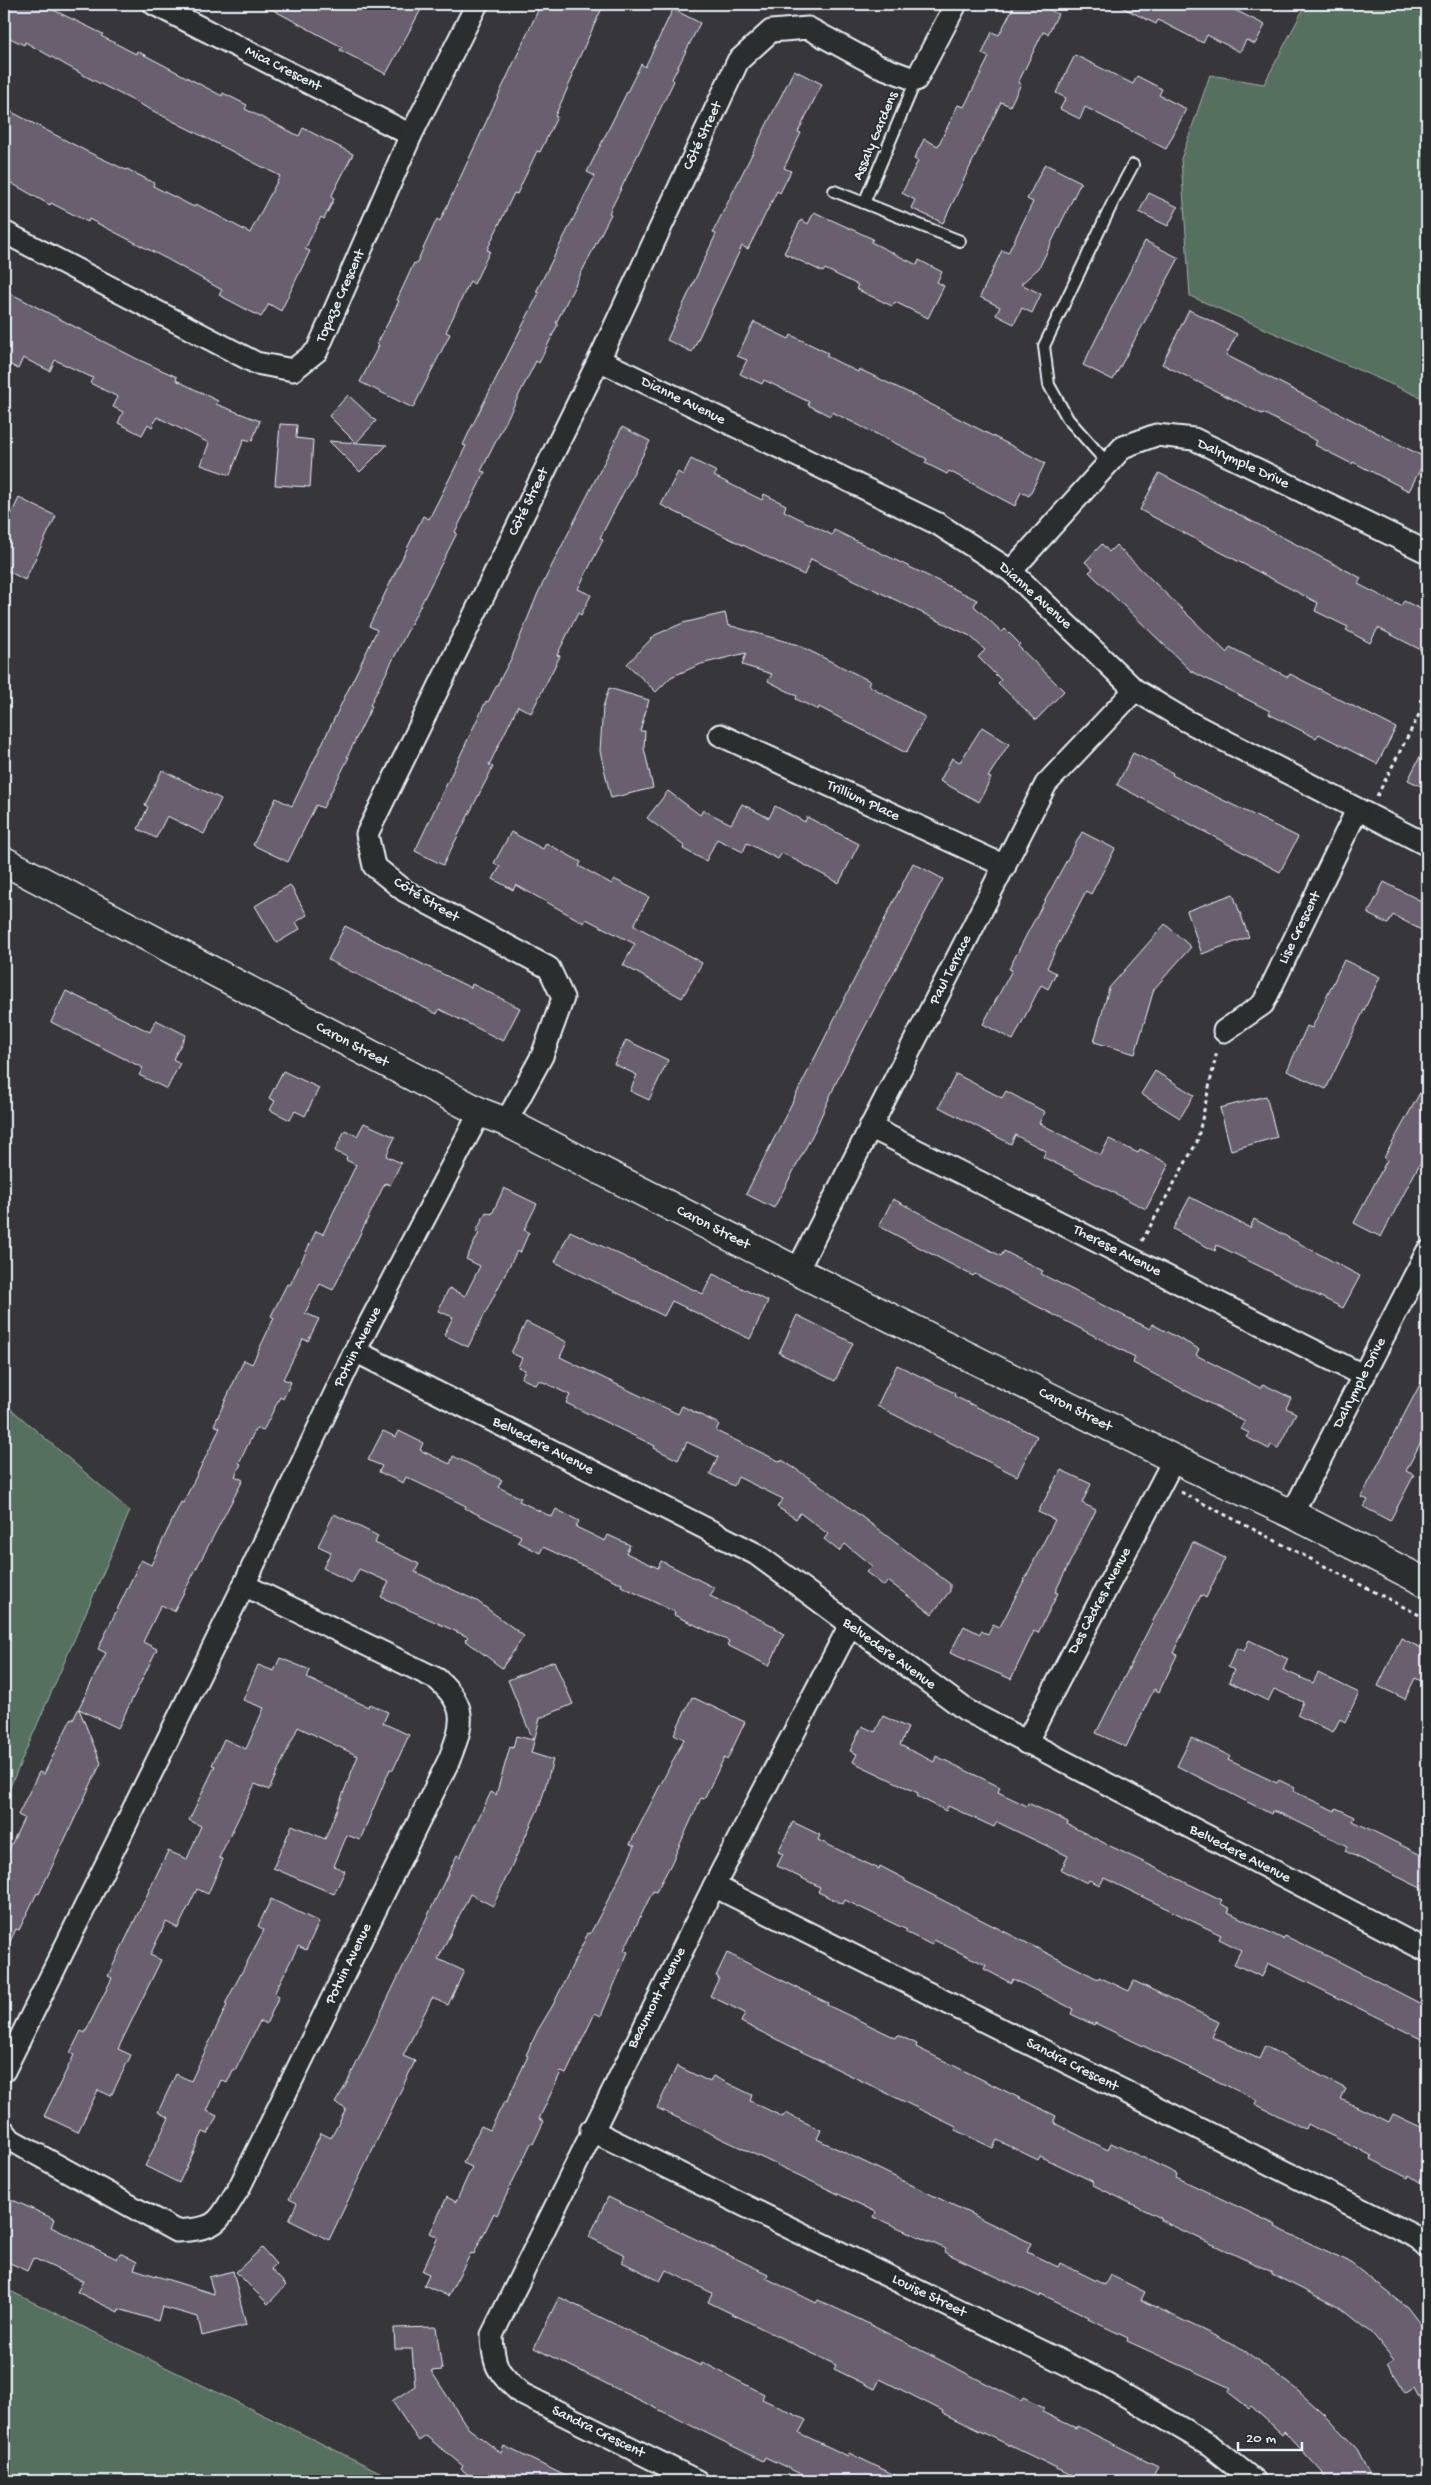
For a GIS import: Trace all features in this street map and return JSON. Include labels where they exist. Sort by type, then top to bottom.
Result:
[{"type":"street","name":"Mica Crescent","points":[[154,4],[411,135]]},
{"type":"street","name":"Topaze Crescent","points":[[4,232],[256,363],[293,370],[317,351],[411,135],[477,4]]},
{"type":"street","points":[[916,80],[956,4]]},
{"type":"street","name":"Côté Street","points":[[506,1122],[542,1056],[563,998],[549,968],[405,891],[374,866],[367,834],[599,360],[738,61],[772,31],[808,28],[876,65],[916,80]]},
{"type":"street","name":"Dianne Avenue","points":[[599,360],[938,524],[1010,571],[1135,690],[1185,720],[1427,845]]},
{"type":"street","name":"Dalrymple Drive","points":[[1010,571],[1109,465],[1123,447],[1156,435],[1194,439],[1427,552]]},
{"type":"street","name":"Paul Terrace","points":[[797,1271],[1046,784],[1135,690]]},
{"type":"street","name":"Trillium Place","points":[[720,735],[1005,866]]},
{"type":"street","name":"Lise Crescent","points":[[1224,1031],[1263,1004],[1362,813]]},
{"type":"street","name":"Caron Street","points":[[4,861],[480,1112],[506,1122],[797,1271],[1174,1459],[1292,1514],[1427,1583]]},
{"type":"street","name":"Potvin Avenue","points":[[4,2070],[244,1585],[355,1351],[480,1112]]},
{"type":"street","name":"Therese Avenue","points":[[870,1127],[1364,1376]]},
{"type":"street","name":"Dalrymple Drive","points":[[1292,1514],[1427,1252]]},
{"type":"street","name":"Belvedere Avenue","points":[[355,1351],[756,1554],[966,1710],[1427,1951]]},
{"type":"street","name":"Des Cèdres Avenue","points":[[1026,1742],[1174,1459]]},
{"type":"street","name":"Potvin Avenue","points":[[4,2131],[11,2140],[176,2231],[205,2229],[218,2222],[239,2188],[449,1760],[460,1731],[460,1712],[453,1694],[437,1680],[244,1585]]},
{"type":"street","name":"Beaumont Avenue","points":[[503,2377],[493,2358],[492,2334],[591,2130],[714,1886],[850,1625]]},
{"type":"street","name":"Sandra Crescent","points":[[714,1886],[1418,2238],[1427,2247]]},
{"type":"street","name":"Louise Street","points":[[591,2130],[1097,2379],[1210,2445],[1255,2481]]},
{"type":"street","name":"Sandra Crescent","points":[[503,2377],[522,2394],[697,2481]]},
{"type":"lane","name":"Assaly Gardens","points":[[864,203],[916,80]]},
{"type":"lane","points":[[1109,465],[1068,419],[1058,402],[1049,385],[1044,346],[1113,202],[1133,165]]},
{"type":"lane","name":"Assaly Gardens","points":[[834,191],[960,241]]},
{"type":"path","points":[[1362,813],[1427,698]]},
{"type":"path","points":[[1132,1259],[1197,1142],[1215,1058],[1224,1031]]},
{"type":"green space","points":[[1306,4],[1427,4],[1427,400],[1190,296],[1181,159],[1210,75],[1264,84]]},
{"type":"green space","points":[[4,1403],[130,1511],[4,1801]]},
{"type":"green space","points":[[4,2288],[398,2481],[4,2481]]},
{"type":"building","points":[[4,4],[41,4],[103,34],[101,36],[136,54],[137,51],[222,96],[223,93],[247,105],[245,109],[299,136],[303,128],[353,154],[331,197],[334,199],[324,219],[321,217],[305,249],[310,251],[281,311],[269,304],[261,317],[219,295],[222,290],[167,259],[89,219],[88,222],[51,203],[50,205],[4,179],[4,108],[86,151],[154,183],[153,186],[194,207],[196,204],[250,233],[280,176],[87,77],[25,42],[24,45],[4,35]]},
{"type":"building","points":[[262,4],[424,4],[386,74],[340,50],[342,47]]},
{"type":"building","points":[[541,4],[604,4],[571,75],[573,76],[555,116],[557,117],[540,152],[537,151],[517,194],[514,193],[487,250],[490,251],[474,284],[470,281],[446,332],[450,334],[413,408],[360,382],[399,301],[397,300],[414,263],[416,264],[437,219],[440,221]]},
{"type":"building","points":[[1015,4],[1037,4],[1058,14],[1048,34],[1043,32],[1018,83],[1021,84],[1010,106],[1001,102],[943,223],[911,208],[915,200],[902,193],[918,161],[914,159],[924,139],[938,146],[958,105],[964,107],[989,57],[982,54],[992,32],[999,35]]},
{"type":"building","points":[[1115,4],[1223,4],[1265,25],[1255,44],[1246,40],[1240,52],[1207,35],[1203,43],[1158,20],[1156,24]]},
{"type":"building","points":[[673,9],[700,23],[672,79],[674,81],[609,213],[611,214],[556,323],[558,324],[539,363],[536,361],[481,471],[485,472],[455,532],[457,533],[370,705],[372,706],[347,757],[349,757],[323,808],[316,805],[288,862],[253,845],[276,798],[292,806],[377,630],[369,626],[423,516],[429,519],[466,446],[463,445],[471,428],[539,293],[536,292],[595,176],[587,172],[641,64],[645,67]]},
{"type":"building","points":[[1075,55],[1133,84],[1137,76],[1162,89],[1159,95],[1186,109],[1166,149],[1085,107],[1080,119],[1060,109],[1066,98],[1056,93]]},
{"type":"building","points":[[794,70],[822,84],[798,132],[801,133],[784,168],[791,171],[780,193],[777,191],[748,249],[742,246],[692,352],[667,340],[716,234],[713,232]]},
{"type":"building","points":[[1045,164],[1081,182],[1039,268],[1021,284],[1041,294],[1032,313],[1022,308],[1014,324],[996,315],[1000,307],[980,297],[1002,250],[1008,253],[1033,202],[1027,199]]},
{"type":"building","points":[[1149,193],[1178,207],[1168,226],[1139,212]]},
{"type":"building","points":[[814,212],[873,239],[871,242],[917,265],[919,260],[942,272],[937,282],[944,286],[928,318],[895,302],[892,306],[856,289],[858,285],[825,269],[823,272],[784,253],[801,220],[808,224]]},
{"type":"building","points":[[1145,241],[1179,258],[1113,380],[1083,365]]},
{"type":"building","points":[[4,290],[137,359],[177,377],[176,380],[218,401],[216,404],[260,421],[252,441],[244,439],[230,475],[201,465],[209,443],[157,417],[152,427],[148,424],[142,435],[118,423],[123,412],[113,407],[118,397],[90,383],[93,378],[55,360],[50,371],[23,358],[18,369],[4,361]]},
{"type":"building","points":[[1189,310],[1237,334],[1226,355],[1426,458],[1409,491],[1315,445],[1317,441],[1263,413],[1162,364]]},
{"type":"building","points":[[754,322],[789,339],[791,335],[828,353],[826,356],[858,372],[859,369],[905,391],[1045,463],[1029,496],[1021,492],[1015,506],[949,471],[947,474],[925,463],[927,459],[832,412],[830,416],[808,405],[809,402],[764,380],[762,384],[740,374],[747,360],[737,356]]},
{"type":"building","points":[[348,395],[376,421],[356,443],[329,416]]},
{"type":"building","points":[[280,424],[297,425],[296,438],[313,440],[310,487],[275,485]]},
{"type":"building","points":[[622,427],[650,441],[600,538],[603,540],[578,589],[591,595],[581,615],[578,613],[557,655],[560,656],[531,713],[518,706],[489,765],[493,767],[443,865],[415,851],[486,701],[488,702],[512,657],[538,593]]},
{"type":"building","points":[[329,441],[387,445],[360,472]]},
{"type":"building","points":[[691,459],[717,472],[714,476],[762,500],[764,494],[786,505],[784,511],[832,535],[834,530],[977,600],[974,606],[1002,632],[1005,629],[1020,644],[1018,646],[1064,691],[1036,720],[998,683],[1001,680],[978,657],[985,650],[970,636],[811,559],[804,575],[661,505],[678,472],[683,475]]},
{"type":"building","points":[[1159,473],[1361,578],[1358,584],[1401,606],[1404,601],[1427,612],[1427,653],[1378,628],[1370,643],[1346,630],[1348,627],[1315,611],[1318,603],[1140,510]]},
{"type":"building","points":[[19,498],[56,516],[25,580],[4,569],[4,529]]},
{"type":"building","points":[[1102,544],[1109,552],[1116,545],[1227,653],[1230,647],[1288,677],[1290,674],[1396,728],[1377,764],[1319,734],[1316,738],[1269,714],[1270,711],[1191,671],[1089,572],[1093,569],[1085,562]]},
{"type":"building","points":[[725,613],[728,625],[798,645],[870,681],[868,685],[925,717],[906,753],[819,707],[818,710],[796,699],[797,696],[768,681],[772,674],[742,665],[746,653],[701,664],[671,677],[656,692],[627,664],[655,635],[683,623]]},
{"type":"building","points":[[609,688],[649,700],[640,731],[645,731],[644,748],[653,788],[611,798],[600,751],[603,707]]},
{"type":"building","points":[[982,727],[1009,744],[988,777],[991,778],[979,802],[940,781],[952,758],[960,762]]},
{"type":"building","points":[[1427,743],[1427,789],[1408,780]]},
{"type":"building","points":[[1133,753],[1173,773],[1172,775],[1298,837],[1280,872],[1117,785]]},
{"type":"building","points":[[162,770],[221,799],[204,834],[167,816],[156,838],[138,829],[148,807],[145,805]]},
{"type":"building","points":[[668,791],[700,815],[703,810],[731,824],[742,804],[769,818],[775,806],[805,822],[807,817],[859,844],[839,883],[782,853],[778,859],[747,843],[743,852],[717,839],[706,861],[683,849],[684,846],[647,818]]},
{"type":"building","points":[[511,832],[543,849],[546,843],[581,862],[579,866],[612,884],[614,879],[649,897],[634,925],[702,963],[682,998],[623,965],[635,944],[586,919],[584,923],[516,885],[513,890],[493,879],[500,867],[494,863]]},
{"type":"building","points":[[1082,832],[1115,849],[1091,894],[1086,891],[1058,945],[1047,968],[1056,973],[1048,989],[1041,985],[1013,1040],[983,1024],[1012,970],[1009,969],[1029,930]]},
{"type":"building","points":[[913,863],[943,879],[840,1074],[814,1132],[774,1208],[746,1194]]},
{"type":"building","points":[[1384,882],[1427,904],[1427,933],[1393,915],[1388,924],[1368,914]]},
{"type":"building","points":[[290,885],[307,915],[296,922],[300,929],[277,943],[255,906]]},
{"type":"building","points":[[1233,894],[1249,937],[1202,954],[1187,911]]},
{"type":"building","points":[[1165,924],[1191,947],[1154,989],[1135,1054],[1094,1042],[1109,988]]},
{"type":"building","points":[[345,926],[471,988],[472,984],[520,1008],[503,1041],[439,1009],[437,1014],[328,960]]},
{"type":"building","points":[[1344,960],[1380,977],[1326,1089],[1287,1071],[1307,1026],[1312,1028]]},
{"type":"building","points":[[66,991],[150,1032],[156,1020],[186,1035],[173,1059],[180,1063],[167,1089],[139,1075],[143,1068],[51,1022]]},
{"type":"building","points":[[626,1040],[668,1060],[649,1100],[630,1091],[637,1075],[614,1064]]},
{"type":"building","points":[[283,1071],[319,1088],[305,1116],[295,1111],[290,1120],[270,1110],[275,1101],[269,1098]]},
{"type":"building","points":[[1155,1071],[1194,1095],[1180,1118],[1141,1094]]},
{"type":"building","points":[[956,1074],[1002,1098],[1006,1091],[1045,1112],[1039,1123],[1101,1155],[1109,1139],[1138,1153],[1140,1149],[1169,1164],[1146,1209],[1043,1157],[1046,1151],[1015,1135],[1011,1144],[939,1107]]},
{"type":"building","points":[[1427,1080],[1427,1150],[1381,1237],[1354,1223],[1387,1160],[1384,1158]]},
{"type":"building","points":[[1266,1096],[1277,1137],[1231,1150],[1220,1108]]},
{"type":"building","points":[[364,1123],[395,1137],[386,1156],[401,1163],[390,1185],[385,1183],[333,1290],[320,1284],[305,1313],[319,1319],[308,1341],[303,1339],[283,1379],[291,1382],[283,1399],[280,1397],[263,1431],[256,1428],[239,1463],[241,1464],[235,1476],[243,1480],[174,1611],[161,1605],[143,1642],[157,1649],[118,1728],[79,1709],[101,1763],[39,1894],[37,1893],[19,1930],[16,1929],[4,1954],[4,1893],[10,1880],[4,1877],[4,1860],[24,1818],[18,1815],[39,1772],[44,1774],[106,1653],[98,1649],[141,1560],[151,1565],[181,1502],[183,1503],[220,1428],[214,1425],[244,1360],[252,1364],[274,1318],[271,1316],[287,1284],[290,1285],[316,1231],[323,1234],[356,1165],[346,1160],[347,1157],[335,1151],[345,1130],[357,1136]]},
{"type":"building","points":[[504,1188],[537,1204],[524,1230],[529,1232],[520,1253],[517,1251],[468,1347],[444,1335],[453,1317],[438,1311],[449,1288],[465,1296],[480,1266],[466,1259],[479,1233],[476,1232],[486,1212],[492,1214]]},
{"type":"building","points":[[1190,1197],[1250,1228],[1254,1219],[1360,1276],[1343,1308],[1217,1245],[1215,1251],[1173,1229]]},
{"type":"building","points":[[893,1199],[1001,1256],[1004,1251],[1043,1271],[1041,1274],[1150,1329],[1152,1324],[1199,1349],[1196,1355],[1260,1388],[1263,1384],[1291,1398],[1286,1408],[1296,1413],[1278,1448],[1271,1445],[1269,1449],[1246,1437],[1249,1433],[1241,1429],[1245,1422],[1133,1363],[1135,1357],[975,1274],[973,1276],[879,1226]]},
{"type":"building","points":[[570,1231],[703,1294],[713,1274],[768,1301],[750,1339],[672,1301],[664,1316],[555,1262]]},
{"type":"building","points":[[797,1315],[853,1343],[835,1381],[779,1353]]},
{"type":"building","points":[[526,1322],[567,1342],[560,1357],[678,1414],[682,1406],[719,1424],[716,1431],[781,1462],[782,1460],[820,1485],[950,1584],[950,1591],[932,1614],[888,1581],[884,1586],[866,1572],[872,1566],[845,1544],[839,1551],[824,1539],[828,1534],[800,1513],[796,1519],[777,1507],[783,1499],[738,1477],[734,1486],[710,1474],[718,1457],[687,1442],[678,1460],[654,1448],[655,1446],[566,1403],[570,1395],[539,1380],[536,1385],[521,1378],[525,1370],[518,1367],[522,1358],[511,1353]]},
{"type":"building","points":[[897,1365],[955,1393],[954,1396],[1037,1436],[1017,1476],[877,1406]]},
{"type":"building","points":[[1427,1371],[1427,1430],[1406,1471],[1414,1475],[1390,1521],[1364,1507],[1368,1500],[1361,1497]]},
{"type":"building","points":[[383,1431],[396,1437],[399,1431],[423,1443],[420,1450],[450,1464],[453,1456],[502,1480],[498,1487],[521,1498],[519,1501],[552,1517],[556,1509],[579,1521],[576,1527],[605,1541],[608,1535],[630,1545],[626,1553],[658,1568],[661,1561],[715,1588],[710,1596],[776,1627],[775,1629],[784,1634],[769,1666],[727,1645],[729,1641],[674,1615],[675,1612],[621,1586],[622,1584],[543,1547],[540,1553],[518,1542],[521,1536],[465,1508],[466,1506],[406,1477],[403,1483],[379,1472],[382,1466],[368,1460]]},
{"type":"building","points":[[1061,1470],[1091,1484],[1082,1503],[1096,1510],[1055,1592],[1058,1593],[1038,1633],[1034,1631],[1011,1679],[950,1653],[964,1626],[980,1634],[981,1631],[988,1634],[993,1624],[1000,1627],[1055,1520],[1038,1512]]},
{"type":"building","points":[[334,1514],[378,1536],[375,1543],[419,1564],[415,1572],[477,1601],[524,1636],[502,1668],[465,1640],[468,1637],[381,1597],[389,1582],[359,1569],[352,1583],[323,1568],[331,1552],[318,1546]]},
{"type":"building","points":[[1193,1542],[1225,1558],[1206,1598],[1201,1595],[1173,1653],[1177,1655],[1159,1692],[1154,1689],[1126,1747],[1096,1733]]},
{"type":"building","points":[[1401,1638],[1427,1651],[1427,1684],[1415,1678],[1405,1699],[1378,1686]]},
{"type":"building","points":[[1249,1640],[1288,1659],[1283,1670],[1313,1683],[1318,1673],[1359,1693],[1345,1722],[1340,1719],[1333,1732],[1297,1715],[1303,1702],[1274,1689],[1268,1701],[1229,1682],[1234,1670],[1228,1667],[1237,1648],[1244,1651]]},
{"type":"building","points":[[280,1658],[310,1670],[307,1678],[368,1707],[369,1704],[388,1712],[383,1723],[409,1735],[393,1770],[390,1769],[360,1840],[347,1835],[334,1866],[345,1871],[334,1894],[273,1868],[292,1825],[325,1839],[358,1756],[298,1727],[269,1790],[255,1784],[219,1858],[223,1859],[208,1894],[197,1889],[178,1928],[166,1922],[150,1955],[161,1960],[118,2049],[131,2055],[111,2096],[98,2090],[78,2132],[44,2116],[74,2055],[70,2053],[81,2031],[85,2033],[112,1978],[108,1976],[168,1851],[187,1859],[201,1826],[189,1820],[215,1766],[212,1765],[224,1739],[246,1749],[264,1708],[243,1700],[258,1665],[274,1671]]},
{"type":"building","points":[[554,1661],[573,1704],[540,1718],[531,1753],[553,1760],[540,1805],[493,1906],[470,1894],[438,1959],[464,1971],[448,2005],[432,1998],[403,2056],[415,2061],[329,2240],[289,2220],[297,2203],[289,2199],[321,2133],[331,2138],[346,2109],[335,2103],[347,2083],[457,1855],[460,1857],[491,1792],[496,1795],[510,1747],[513,1748],[516,1736],[533,1740],[508,1680]]},
{"type":"building","points":[[692,1697],[745,1722],[727,1760],[724,1758],[704,1799],[701,1798],[671,1864],[656,1892],[653,1891],[624,1950],[628,1952],[601,2016],[595,2013],[566,2074],[561,2072],[539,2119],[544,2121],[533,2144],[531,2143],[497,2215],[494,2213],[474,2254],[471,2253],[448,2296],[424,2285],[429,2274],[422,2271],[438,2237],[430,2233],[447,2197],[456,2202],[472,2167],[463,2163],[481,2126],[490,2130],[504,2102],[506,2103],[538,2030],[553,2005],[588,1933],[590,1934],[635,1846],[630,1844],[684,1739],[674,1734]]},
{"type":"building","points":[[883,1716],[908,1728],[900,1745],[934,1762],[936,1756],[1000,1787],[998,1792],[1027,1806],[1028,1803],[1068,1822],[1067,1824],[1106,1844],[1222,1900],[1220,1903],[1230,1909],[1228,1912],[1283,1939],[1285,1936],[1338,1961],[1427,2007],[1427,2042],[1268,1963],[1262,1977],[1234,1964],[1241,1950],[1219,1939],[1221,1935],[1104,1878],[1100,1885],[1089,1880],[1087,1883],[1061,1870],[1068,1856],[997,1822],[994,1827],[948,1806],[946,1811],[917,1796],[918,1793],[853,1762],[857,1754],[850,1751],[862,1726],[875,1732]]},
{"type":"building","points":[[1191,1738],[1230,1756],[1228,1760],[1277,1783],[1279,1780],[1295,1788],[1293,1791],[1335,1811],[1336,1808],[1355,1817],[1353,1821],[1427,1858],[1427,1891],[1345,1851],[1347,1846],[1282,1814],[1272,1811],[1271,1814],[1177,1766]]},
{"type":"building","points":[[793,1822],[820,1835],[818,1840],[879,1869],[880,1866],[905,1879],[905,1881],[1098,1979],[1099,1977],[1129,1991],[1134,1981],[1219,2022],[1212,2037],[1259,2059],[1265,2046],[1346,2089],[1341,2099],[1389,2122],[1393,2114],[1427,2130],[1427,2187],[1409,2175],[1408,2178],[1371,2159],[1372,2156],[1343,2141],[1307,2124],[1305,2129],[1255,2104],[1257,2100],[1095,2023],[1094,2025],[1071,2014],[1073,2009],[1013,1979],[1011,1983],[984,1969],[986,1965],[934,1940],[932,1945],[905,1932],[907,1930],[845,1900],[843,1904],[818,1892],[820,1887],[777,1866],[783,1854],[778,1852]]},
{"type":"building","points":[[271,1899],[319,1922],[306,1950],[298,1946],[274,1994],[279,1997],[266,2024],[260,2021],[227,2083],[221,2080],[207,2111],[217,2116],[208,2134],[203,2132],[179,2183],[145,2166],[169,2118],[158,2112],[176,2074],[191,2081],[227,2005],[225,2004],[264,1930],[258,1926]]},
{"type":"building","points":[[727,1953],[828,2003],[827,2005],[896,2038],[898,2035],[917,2044],[916,2047],[1056,2116],[1054,2121],[1056,2124],[1108,2150],[1111,2143],[1146,2159],[1177,2174],[1176,2177],[1276,2225],[1275,2227],[1348,2261],[1407,2307],[1427,2333],[1427,2413],[1414,2388],[1406,2393],[1388,2364],[1394,2360],[1372,2333],[1342,2309],[1272,2274],[1272,2272],[1160,2220],[1161,2218],[1093,2185],[1092,2181],[1040,2156],[1038,2160],[997,2140],[993,2148],[955,2130],[956,2127],[741,2022],[745,2013],[710,1996],[719,1978],[716,1976]]},
{"type":"building","points":[[677,2066],[710,2082],[713,2076],[752,2095],[750,2101],[783,2117],[785,2113],[821,2130],[817,2139],[1031,2243],[1027,2252],[1058,2267],[1060,2263],[1105,2285],[1110,2275],[1145,2292],[1141,2300],[1242,2349],[1290,2384],[1326,2416],[1356,2448],[1373,2481],[1326,2481],[1322,2472],[1284,2431],[1282,2434],[1251,2406],[1249,2408],[1228,2392],[1231,2388],[1127,2341],[1128,2338],[1041,2294],[1040,2297],[944,2252],[946,2249],[874,2217],[876,2212],[657,2108]]},
{"type":"building","points":[[4,2196],[54,2219],[51,2227],[117,2259],[120,2253],[137,2262],[134,2269],[214,2294],[209,2277],[233,2271],[246,2325],[202,2336],[198,2317],[162,2307],[158,2321],[119,2309],[118,2312],[77,2292],[83,2281],[33,2258],[27,2271],[4,2260]]},
{"type":"building","points":[[608,2197],[768,2274],[766,2278],[816,2303],[818,2300],[861,2320],[1021,2401],[1023,2398],[1044,2408],[1042,2412],[1076,2428],[1077,2426],[1158,2466],[1151,2481],[1084,2481],[942,2413],[943,2411],[880,2379],[875,2389],[834,2369],[836,2365],[708,2302],[712,2293],[666,2270],[660,2281],[622,2262],[625,2255],[589,2237]]},
{"type":"building","points":[[262,2248],[276,2264],[271,2269],[286,2285],[268,2304],[236,2272]]},
{"type":"building","points":[[559,2297],[701,2366],[702,2362],[764,2394],[762,2399],[806,2420],[799,2433],[848,2456],[849,2453],[907,2481],[815,2481],[765,2457],[763,2461],[534,2348]]},
{"type":"building","points":[[436,2327],[442,2370],[431,2371],[468,2428],[501,2453],[504,2446],[576,2481],[477,2481],[461,2469],[463,2466],[426,2436],[419,2441],[392,2401],[415,2386],[412,2349],[395,2349],[394,2328]]}]
